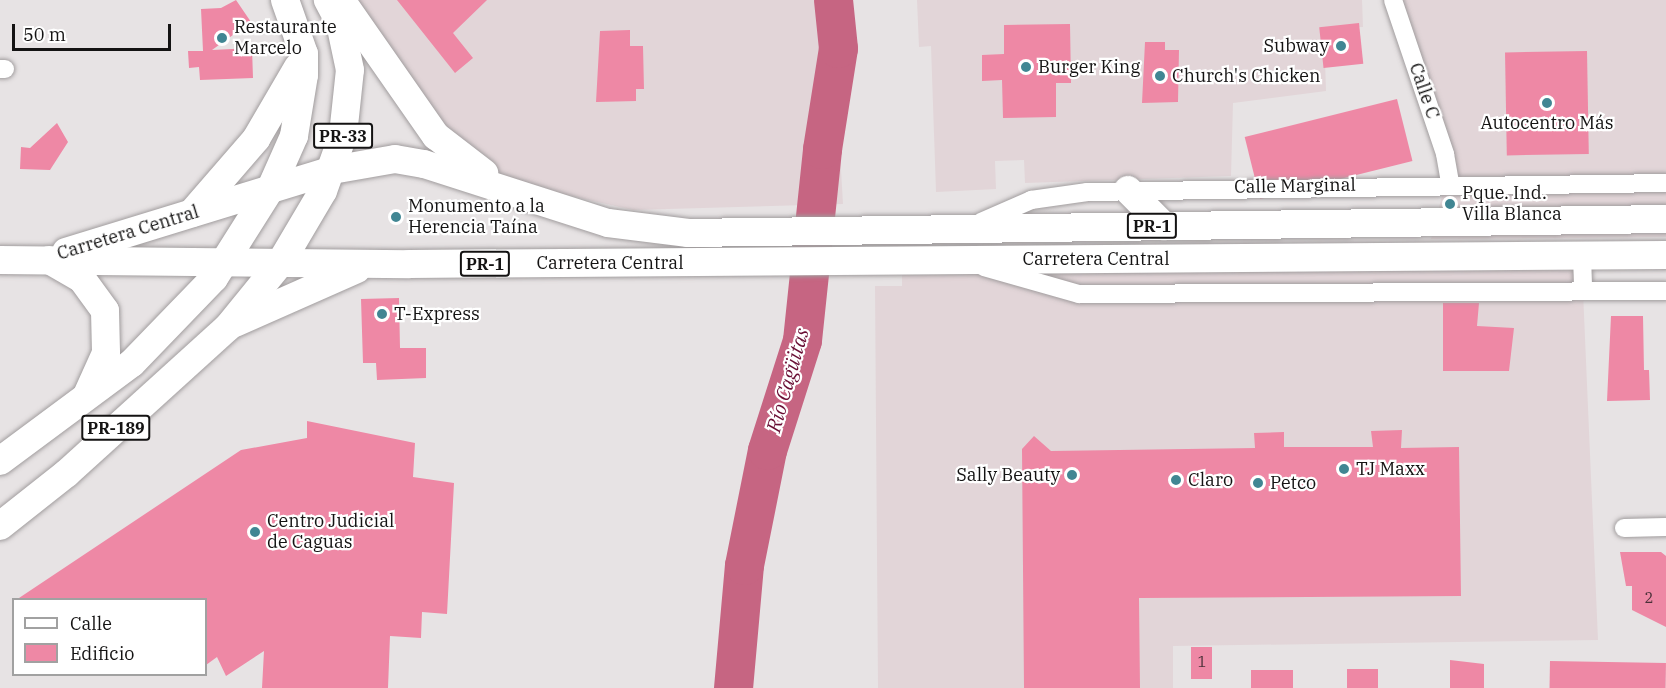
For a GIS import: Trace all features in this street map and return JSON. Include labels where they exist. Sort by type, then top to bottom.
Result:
[{"type":"main road","name":"PR-33","points":[[224,262],[271,188],[294,136],[304,54],[285,0]]},
{"type":"main road","name":"PR-33","points":[[280,262],[332,170],[350,99],[350,70],[340,23],[328,0]]},
{"type":"main road","points":[[341,0],[436,136],[456,155],[537,204]]},
{"type":"main road","points":[[192,213],[256,139],[286,94],[304,54]]},
{"type":"main road","name":"Carretera Central","points":[[47,259],[332,170],[370,161],[404,160],[476,180],[537,204],[641,231],[902,244],[957,258],[1666,255]]},
{"type":"main road","points":[[1128,190],[1164,226]]},
{"type":"main road","name":"Carretera Central","points":[[47,259],[384,263],[690,262],[902,244],[932,230],[1666,219]]},
{"type":"main road","points":[[47,259],[82,279],[105,311],[106,353],[85,398]]},
{"type":"main road","name":"PR-1","points":[[0,260],[47,259]]},
{"type":"main road","name":"PR-189","points":[[0,461],[132,363],[224,262]]},
{"type":"main road","name":"PR-189","points":[[0,526],[67,473],[228,327],[280,262]]},
{"type":"main road","points":[[228,327],[299,291],[384,263]]},
{"type":"street","name":"Calle C","points":[[1393,0],[1445,153],[1450,183]]},
{"type":"street","name":"Calle Marginal","points":[[932,230],[992,220],[1048,196],[1128,190],[1450,183],[1666,183]]},
{"type":"street","points":[[1582,256],[1583,291]]},
{"type":"street","points":[[957,258],[1079,294],[1666,291]]},
{"type":"street","points":[[1624,528],[1666,527]]},
{"type":"shaded area","points":[[328,0],[831,0],[843,204],[633,210],[483,176]]},
{"type":"shaded area","points":[[917,0],[1362,0],[1363,27],[1324,28],[1326,91],[1233,103],[1231,176],[1025,183],[1024,160],[995,161],[996,189],[936,192],[931,46],[919,47]]},
{"type":"shaded area","points":[[1393,0],[1666,0],[1666,237],[1431,239],[1446,180]]},
{"type":"shaded area","points":[[1582,268],[1598,640],[1173,646],[1173,688],[878,688],[875,286],[902,286],[902,275]]},
{"type":"building","name":"Restaurante Marcelo","points":[[236,0],[251,22],[212,50],[252,48],[253,78],[200,80],[199,67],[189,68],[188,51],[203,51],[201,9],[221,8]]},
{"type":"building","points":[[397,0],[487,0],[453,33],[473,58],[455,73]]},
{"type":"building","name":"Subway","points":[[1359,23],[1363,64],[1324,68],[1319,27]]},
{"type":"building","name":"Burger King","points":[[1070,24],[1071,83],[1056,83],[1056,117],[1003,118],[1002,80],[982,81],[982,55],[1004,54],[1004,25]]},
{"type":"building","points":[[630,30],[630,46],[643,46],[644,89],[636,89],[636,101],[596,102],[600,31]]},
{"type":"building","name":"Church's Chicken","points":[[1145,42],[1165,42],[1165,50],[1179,50],[1178,102],[1142,103]]},
{"type":"building","name":"Autocentro Más","points":[[1587,51],[1589,154],[1507,155],[1505,52]]},
{"type":"building","points":[[1397,99],[1412,161],[1260,199],[1245,137]]},
{"type":"building","points":[[57,123],[68,142],[50,170],[20,169],[21,147],[30,148]]},
{"type":"building","points":[[399,298],[400,348],[426,348],[426,378],[377,380],[376,363],[363,363],[361,299]]},
{"type":"building","points":[[1443,303],[1479,303],[1477,326],[1514,328],[1509,371],[1443,371]]},
{"type":"building","points":[[1611,316],[1643,316],[1644,370],[1649,370],[1650,400],[1607,401]]},
{"type":"building","points":[[307,421],[415,443],[413,477],[454,483],[447,614],[422,612],[421,638],[390,636],[388,688],[262,688],[264,651],[226,676],[217,657],[207,664],[207,598],[19,598],[241,450],[307,438]]},
{"type":"building","points":[[1402,430],[1401,448],[1459,447],[1461,596],[1139,598],[1140,688],[1024,688],[1022,449],[1034,436],[1051,451],[1255,448],[1254,433],[1284,432],[1284,447],[1373,447],[1371,431]]},
{"type":"building","points":[[1620,552],[1661,552],[1666,556],[1666,627],[1632,610],[1632,586],[1626,586]]},
{"type":"building","points":[[1191,647],[1212,647],[1212,679],[1191,679]]},
{"type":"building","points":[[1450,660],[1484,664],[1484,688],[1450,688]]},
{"type":"building","points":[[1550,661],[1666,663],[1666,688],[1550,688]]},
{"type":"building","points":[[1347,669],[1378,669],[1378,688],[1347,688]]},
{"type":"building","points":[[1251,670],[1293,670],[1293,688],[1251,688]]},
{"type":"waterway","name":"Río Cagüitas","points":[[733,688],[744,565],[767,450],[802,340],[822,149],[838,48],[833,0]]},
{"type":"place","name":"Restaurante Marcelo","points":[[222,38]]},
{"type":"place","name":"Subway","points":[[1341,46]]},
{"type":"place","name":"Burger King","points":[[1026,67]]},
{"type":"place","name":"Church's Chicken","points":[[1160,76]]},
{"type":"place","name":"Autocentro Más","points":[[1547,103]]},
{"type":"place","name":"Pque. Ind. Villa Blanca","points":[[1450,204]]},
{"type":"place","name":"Monumento a la Herencia Taína","points":[[396,217]]},
{"type":"place","name":"T-Express","points":[[382,314]]},
{"type":"place","name":"TJ Maxx","points":[[1344,469]]},
{"type":"place","name":"Sally Beauty","points":[[1072,475]]},
{"type":"place","name":"Claro","points":[[1176,480]]},
{"type":"place","name":"Petco","points":[[1258,483]]},
{"type":"place","name":"Centro Judicial de Caguas","points":[[255,532]]}]
